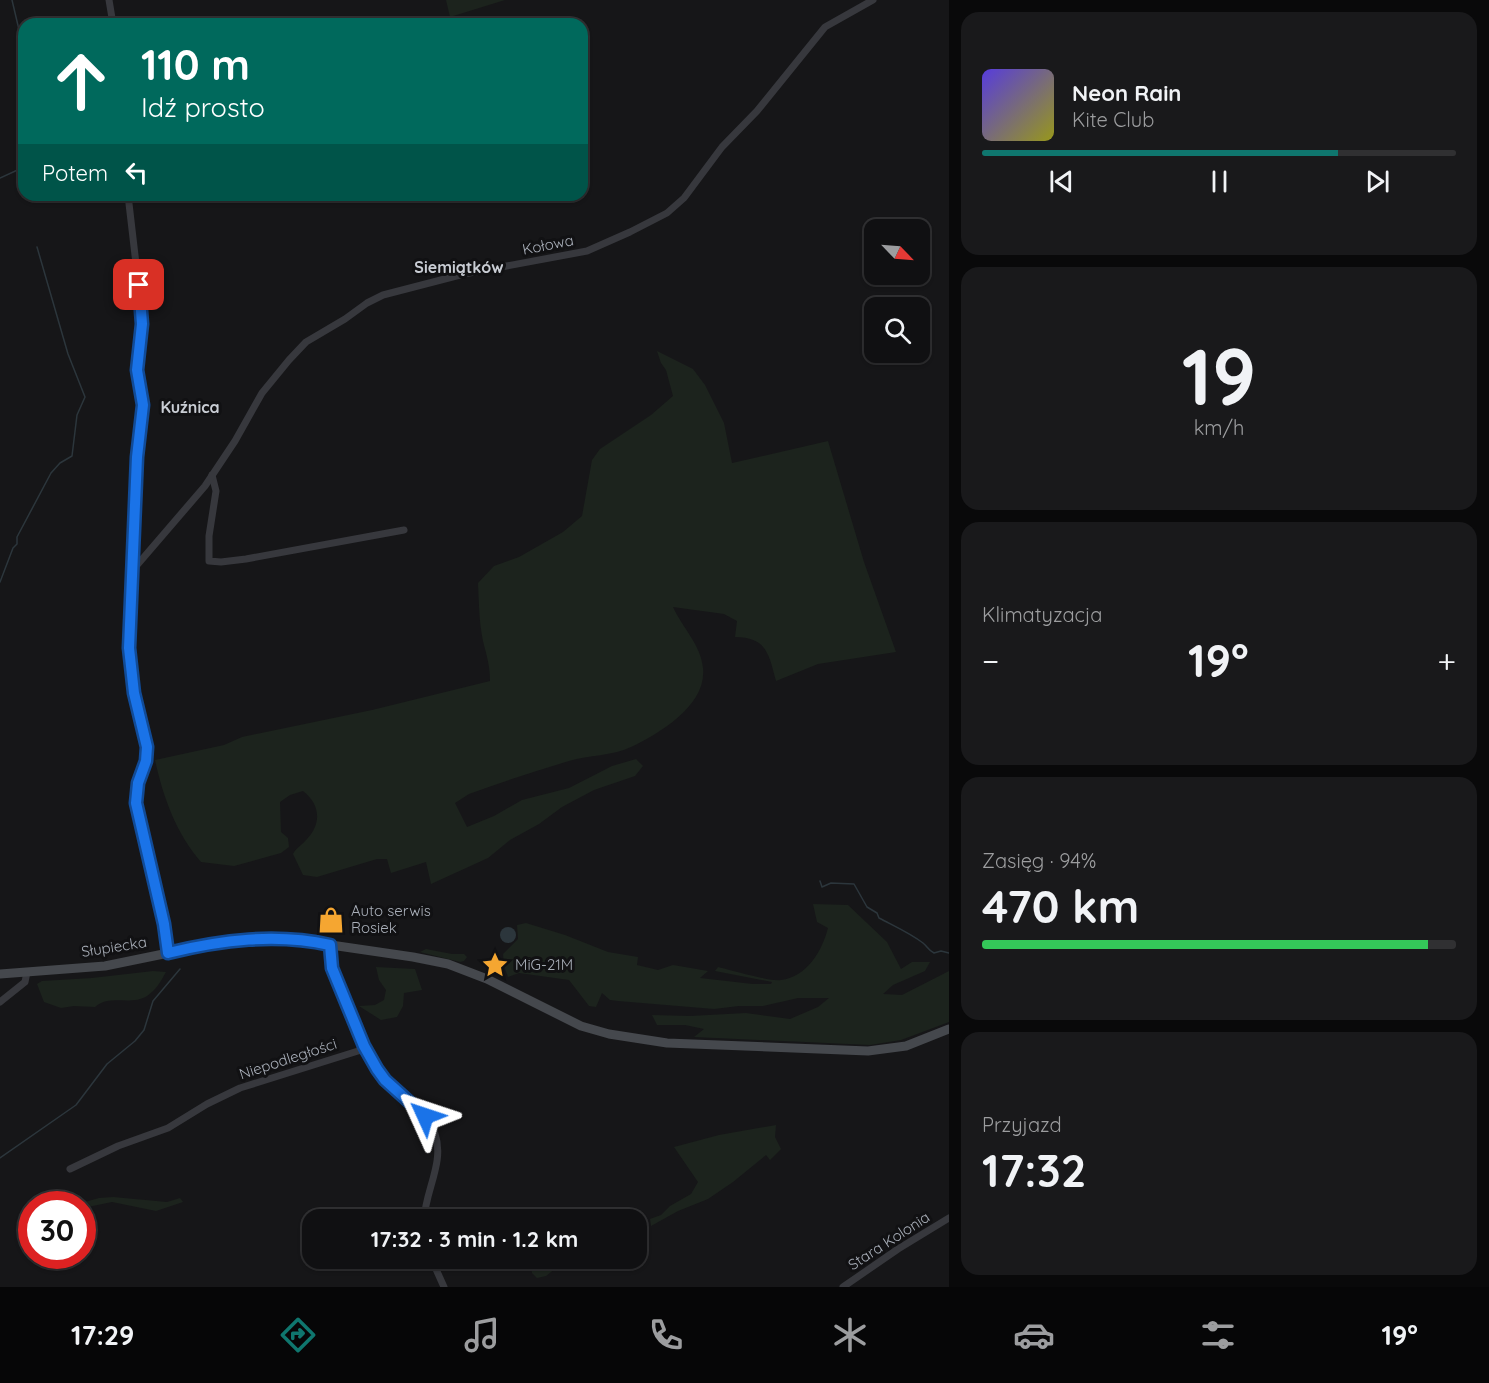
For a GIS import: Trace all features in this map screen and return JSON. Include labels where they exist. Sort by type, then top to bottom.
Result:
[{"type":"main road","name":"Słupiecka","points":[[0,974],[105,966],[222,942],[267,939],[303,940],[448,964],[487,979],[581,1026],[609,1034],[668,1043],[868,1051],[906,1046],[949,1029]]},
{"type":"street","points":[[109,0],[112,18]]},
{"type":"street","name":"Kołowa","points":[[133,567],[192,503],[235,441],[262,393],[306,342],[383,295],[476,272],[587,251],[667,213],[684,198],[723,147],[757,111],[825,27],[873,0]]},
{"type":"street","points":[[129,201],[142,324],[137,370],[142,392],[143,412],[137,457],[129,623],[134,693],[147,747],[146,761],[138,783],[136,803],[164,924],[168,953]]},
{"type":"street","points":[[212,475],[216,491],[209,536],[209,561],[246,559],[404,530]]},
{"type":"street","points":[[330,945],[332,968],[364,1046],[385,1080],[418,1108],[431,1124],[436,1136],[437,1158],[424,1209]]},
{"type":"street","points":[[0,1002],[25,982],[27,972]]},
{"type":"street","name":"Niepodległości","points":[[70,1169],[118,1146],[168,1128],[232,1091],[358,1051],[364,1046]]},
{"type":"street","name":"Stara Kolonia","points":[[843,1287],[898,1249],[949,1218]]},
{"type":"street","points":[[436,1269],[444,1287]]},
{"type":"shaded area","points":[[446,0],[505,0],[450,17]]},
{"type":"shaded area","points":[[657,351],[693,369],[705,385],[724,423],[732,463],[828,441],[864,562],[896,652],[818,664],[776,681],[765,649],[754,640],[735,637],[737,621],[724,614],[673,607],[702,660],[702,681],[698,694],[690,706],[668,726],[631,747],[569,761],[531,773],[469,794],[455,803],[467,827],[494,816],[522,800],[569,788],[612,766],[636,759],[643,766],[635,776],[594,790],[562,807],[539,824],[510,840],[488,858],[431,884],[426,862],[391,873],[387,859],[377,859],[317,877],[303,875],[293,854],[312,833],[317,814],[313,802],[303,791],[290,795],[280,802],[281,832],[288,838],[289,847],[281,853],[234,866],[201,862],[184,839],[172,814],[155,760],[224,745],[242,737],[372,710],[490,681],[480,624],[478,583],[494,566],[519,557],[563,532],[582,516],[592,460],[600,449],[651,415],[673,396],[666,370]]},
{"type":"shaded area","points":[[813,904],[848,905],[887,942],[901,969],[912,962],[930,962],[925,971],[893,985],[883,994],[902,995],[949,971],[949,1022],[901,1040],[870,1045],[694,1037],[704,1029],[685,1025],[657,1025],[652,1015],[690,1016],[746,1013],[790,1019],[818,1007],[829,998],[798,998],[763,1006],[714,1009],[610,1000],[602,993],[596,1007],[589,1006],[569,980],[519,973],[508,977],[504,966],[503,954],[518,939],[517,925],[526,923],[608,952],[638,957],[637,965],[658,970],[673,965],[708,971],[700,978],[771,984],[772,982],[715,971],[718,967],[776,980],[798,974],[812,962],[822,945],[828,928],[817,922]]},
{"type":"shaded area","points":[[508,927],[514,929],[516,935],[514,941],[508,943],[502,941],[500,935],[502,929]]},
{"type":"shaded area","points":[[426,949],[464,954],[467,957],[460,962],[420,952]]},
{"type":"shaded area","points":[[376,967],[415,969],[422,990],[404,993],[403,1006],[397,1017],[381,1020],[359,1006],[375,1005],[384,1000],[386,990],[379,980]]},
{"type":"shaded area","points":[[153,971],[166,972],[156,988],[147,996],[135,1000],[107,1001],[95,1007],[61,1008],[44,1002],[37,984],[42,981]]},
{"type":"shaded area","points":[[776,1125],[775,1137],[781,1149],[770,1160],[766,1155],[708,1199],[678,1211],[651,1226],[650,1219],[661,1215],[670,1206],[691,1194],[698,1182],[674,1147],[719,1135]]},
{"type":"shaded area","points":[[113,1197],[167,1202],[180,1198],[183,1202],[156,1211],[112,1202],[96,1205],[96,1199]]},
{"type":"shaded area","points":[[531,1269],[555,1269],[546,1276],[537,1278]]},
{"type":"waterway","points":[[12,0],[18,26]]},
{"type":"waterway","points":[[0,178],[18,170]]},
{"type":"waterway","points":[[0,582],[13,548],[17,544],[17,537],[51,473],[60,463],[72,456],[77,415],[85,397],[68,354],[37,247]]},
{"type":"waterway","points":[[820,881],[822,887],[831,883],[854,884],[867,907],[877,913],[879,918],[913,936],[930,951],[949,953]]},
{"type":"waterway","points":[[0,1158],[76,1105],[107,1064],[135,1041],[144,1030],[153,1001],[180,969]]},
{"type":"place","name":"Auto serwis Rosiek","points":[[331,920]]},
{"type":"place","name":"MiG-21M","points":[[495,965]]},
{"type":"district","name":"Siemiątków","points":[[459,267]]},
{"type":"district","name":"Kuźnica","points":[[190,407]]},
{"type":"route","points":[[139,285],[142,324],[137,370],[143,405],[137,457],[129,648],[134,693],[147,747],[146,761],[136,793],[136,803],[164,924],[168,953],[202,945],[247,939],[290,939],[330,945],[329,956],[332,968],[364,1046],[385,1080],[425,1116]]}]
